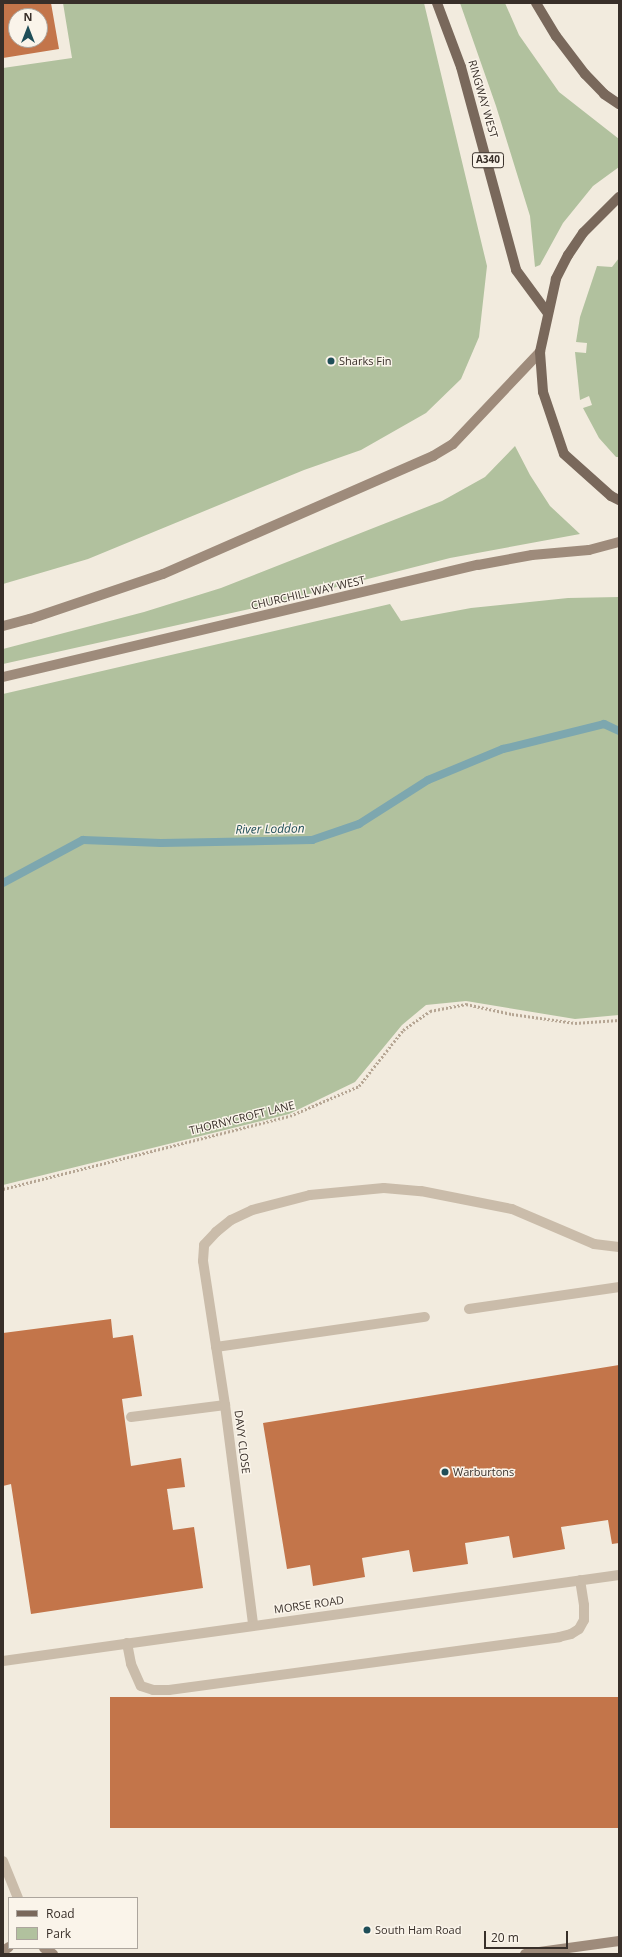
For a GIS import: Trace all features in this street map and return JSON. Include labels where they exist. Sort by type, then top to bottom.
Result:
[{"type":"main road","name":"RINGWAY WEST","points":[[437,3],[461,66],[516,270],[547,312]]},
{"type":"main road","points":[[536,3],[556,36],[585,74],[604,94],[619,104]]},
{"type":"main road","points":[[619,197],[583,233],[568,255],[556,279],[547,312],[540,352],[543,392],[564,454],[611,496],[619,500]]},
{"type":"main road","points":[[3,626],[30,620],[163,574],[433,456],[453,444],[540,352]]},
{"type":"main road","name":"CHURCHILL WAY WEST","points":[[3,676],[478,565],[532,555],[589,550],[619,542]]},
{"type":"main road","points":[[525,1954],[549,1952],[619,1941]]},
{"type":"street","name":"DAVY CLOSE","points":[[253,1625],[225,1405],[203,1262],[204,1245],[216,1232],[231,1220],[252,1210],[310,1195],[384,1188],[421,1191],[512,1209],[594,1244],[619,1247]]},
{"type":"street","points":[[469,1309],[619,1287]]},
{"type":"street","points":[[216,1347],[425,1317]]},
{"type":"street","points":[[131,1417],[225,1405]]},
{"type":"street","name":"MORSE ROAD","points":[[3,1661],[619,1575]]},
{"type":"street","points":[[127,1643],[132,1664],[141,1686],[152,1690],[169,1690],[558,1637],[571,1634],[579,1629],[584,1620],[584,1605],[580,1580]]},
{"type":"street","points":[[3,1861],[18,1897]]},
{"type":"path","name":"THORNYCROFT LANE","points":[[3,1189],[290,1116],[359,1086],[404,1030],[430,1011],[466,1004],[512,1014],[575,1023],[619,1020]]},
{"type":"green space","points":[[63,3],[424,3],[487,266],[479,337],[461,379],[426,413],[361,450],[304,470],[88,559],[3,584],[3,68],[72,58]]},
{"type":"green space","points":[[460,3],[505,3],[519,35],[559,92],[619,139],[619,167],[593,186],[563,223],[540,265],[535,267],[530,216],[496,106]]},
{"type":"green space","points":[[619,258],[619,457],[616,457],[599,438],[583,408],[592,405],[589,396],[580,400],[575,352],[586,353],[587,343],[576,342],[580,317],[597,266],[612,267]]},
{"type":"green space","points":[[515,446],[530,475],[550,506],[580,534],[450,558],[254,608],[3,664],[3,649],[144,612],[221,588],[442,501],[485,477]]},
{"type":"green space","points":[[619,597],[619,1015],[575,1019],[466,1001],[426,1005],[402,1025],[355,1082],[289,1114],[3,1185],[3,694],[390,604],[401,621],[471,608],[568,598]]},
{"type":"building","points":[[3,3],[51,3],[59,49],[3,58]]},
{"type":"building","points":[[111,1319],[113,1338],[133,1335],[142,1396],[122,1399],[131,1466],[181,1458],[185,1487],[167,1489],[173,1530],[194,1527],[203,1588],[31,1614],[11,1484],[3,1486],[3,1333]]},
{"type":"building","name":"Warburtons","points":[[619,1365],[619,1543],[612,1544],[608,1520],[561,1527],[565,1549],[513,1558],[509,1536],[465,1543],[468,1564],[413,1572],[409,1550],[362,1558],[365,1577],[313,1586],[310,1565],[287,1569],[263,1423]]},
{"type":"building","points":[[110,1697],[619,1697],[619,1828],[110,1828]]},
{"type":"waterway","name":"River Loddon","points":[[3,883],[83,840],[161,843],[312,840],[359,824],[428,780],[503,749],[604,724],[619,731]]},
{"type":"place","name":"Sharks Fin","points":[[331,361]]},
{"type":"place","name":"Warburtons","points":[[445,1472]]},
{"type":"place","name":"South Ham Road","points":[[367,1930]]}]
